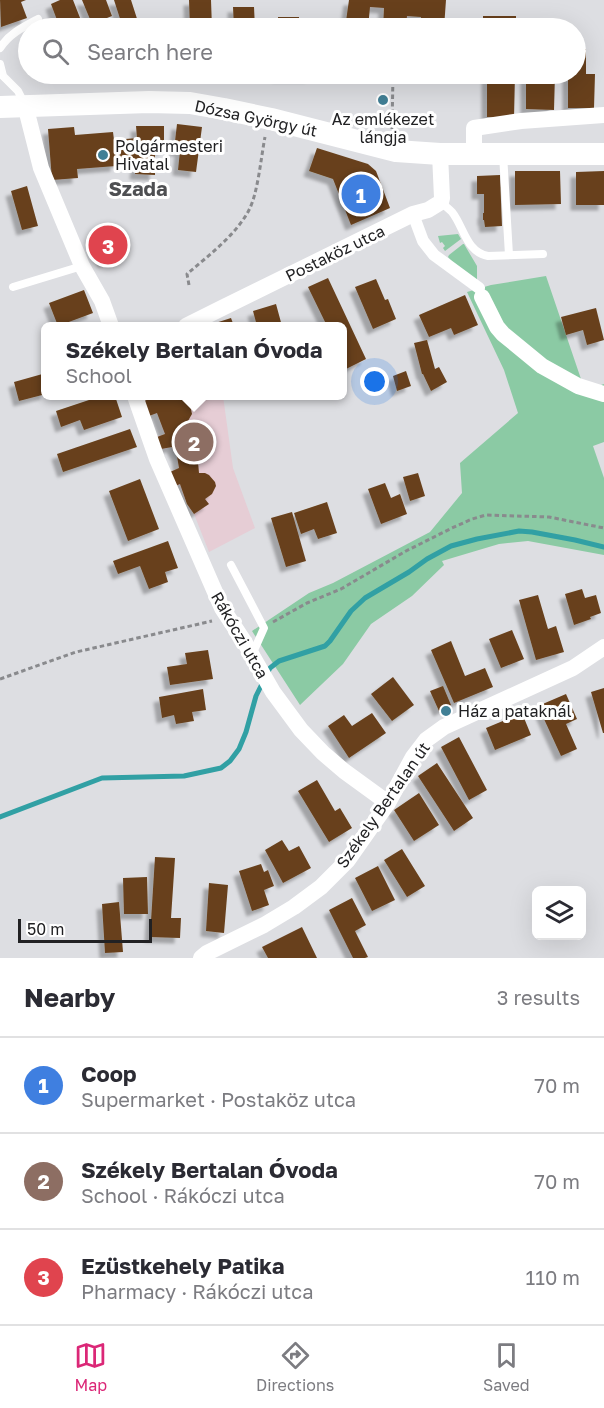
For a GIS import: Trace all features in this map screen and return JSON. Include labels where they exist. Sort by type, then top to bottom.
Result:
[{"type":"main road","name":"Dózsa György út","points":[[0,106],[190,103],[268,118],[396,151],[440,154],[604,154]]},
{"type":"street","points":[[25,105],[41,168],[82,266],[102,301],[109,322]]},
{"type":"street","points":[[474,154],[474,128],[521,121],[604,115]]},
{"type":"street","points":[[440,154],[441,202]]},
{"type":"street","name":"Postaköz utca","points":[[195,322],[441,202]]},
{"type":"street","points":[[413,214],[423,242],[434,255],[480,293],[497,327],[503,334],[534,360],[566,380],[604,394]]},
{"type":"street","name":"Rákóczi utca","points":[[136,400],[157,459],[222,608],[273,692],[301,730],[323,753],[388,802]]},
{"type":"street","name":"Székely Bertalan út","points":[[201,958],[264,925],[321,887],[348,860],[388,802],[413,757],[426,740],[444,727],[573,668],[604,647]]},
{"type":"lane","points":[[0,48],[18,31]]},
{"type":"lane","points":[[0,64],[3,76],[18,91],[25,105]]},
{"type":"lane","points":[[503,154],[508,255]]},
{"type":"lane","points":[[441,202],[452,213],[477,252],[488,256],[543,254]]},
{"type":"lane","points":[[13,287],[82,266]]},
{"type":"lane","points":[[231,565],[264,628],[253,658]]},
{"type":"path","points":[[392,132],[393,84]]},
{"type":"path","points":[[189,285],[187,274],[222,243],[248,211],[253,199],[268,118]]},
{"type":"path","points":[[264,628],[307,603],[342,589],[406,552],[472,519],[486,515],[549,517],[604,528]]},
{"type":"path","points":[[0,679],[76,652],[228,617]]},
{"type":"shaded area","points":[[224,400],[233,468],[255,528],[209,552],[180,485],[175,486],[170,472],[179,468],[177,456],[173,447],[161,449],[157,437],[165,434],[157,413],[144,401]]},
{"type":"green space","points":[[458,234],[461,239],[445,251],[443,248],[445,246],[442,242],[440,243],[438,236]]},
{"type":"green space","points":[[463,244],[477,266],[477,283],[448,257]]},
{"type":"green space","points":[[546,276],[581,379],[595,387],[604,384],[604,442],[593,446],[604,478],[604,555],[528,541],[499,544],[442,561],[444,565],[412,596],[371,624],[343,664],[300,705],[252,631],[309,593],[333,583],[430,532],[462,493],[460,463],[518,413],[504,370],[467,292],[491,285]]},
{"type":"building","points":[[0,0],[26,0],[21,2],[27,18],[18,18],[18,21],[1,27]]},
{"type":"building","points":[[60,0],[73,0],[80,18],[56,18],[51,4]]},
{"type":"building","points":[[82,0],[106,0],[112,16],[90,18]]},
{"type":"building","points":[[114,0],[131,0],[137,18],[120,18]]},
{"type":"building","points":[[189,0],[211,0],[212,18],[190,18]]},
{"type":"building","points":[[349,0],[446,0],[445,18],[407,16],[407,18],[384,18],[384,8],[370,7],[369,18],[346,18]]},
{"type":"building","points":[[233,7],[254,7],[255,18],[234,18]]},
{"type":"building","points":[[483,16],[516,16],[516,18],[483,18]]},
{"type":"building","points":[[586,74],[595,74],[594,108],[568,108],[568,84],[586,84]]},
{"type":"building","points":[[487,84],[515,84],[514,118],[487,117]]},
{"type":"building","points":[[526,84],[555,84],[554,110],[526,109]]},
{"type":"building","points":[[177,124],[202,127],[196,172],[178,170],[180,151],[174,150]]},
{"type":"building","name":"Polgármesteri Hivatal","points":[[136,126],[164,126],[164,150],[155,149],[155,175],[135,174],[137,160],[116,162],[116,166],[77,169],[78,178],[52,180],[48,129],[74,127],[75,135],[113,132],[114,140],[137,138]]},
{"type":"building","points":[[317,148],[368,164],[376,171],[390,208],[351,225],[333,179],[309,171]]},
{"type":"building","points":[[515,171],[560,171],[561,204],[515,205]]},
{"type":"building","points":[[604,171],[604,205],[576,205],[576,172]]},
{"type":"building","points":[[500,175],[502,226],[485,227],[484,194],[477,194],[477,176]]},
{"type":"building","points":[[27,186],[38,226],[22,230],[11,191]]},
{"type":"building","points":[[112,228],[123,254],[104,262],[92,236]]},
{"type":"building","points":[[328,278],[366,359],[347,368],[347,322],[325,322],[308,287]]},
{"type":"building","points":[[376,279],[396,319],[373,329],[355,287]]},
{"type":"building","points":[[84,290],[93,313],[69,322],[56,322],[49,303]]},
{"type":"building","points":[[465,295],[478,325],[454,335],[451,328],[429,337],[419,315]]},
{"type":"building","points":[[276,304],[281,322],[256,322],[253,311]]},
{"type":"building","points":[[596,308],[604,340],[587,345],[583,330],[566,335],[561,317]]},
{"type":"building","points":[[231,318],[232,322],[218,322]]},
{"type":"building","points":[[427,340],[435,369],[439,367],[447,382],[431,391],[422,374],[414,343]]},
{"type":"building","points":[[406,371],[411,386],[397,391],[393,376]]},
{"type":"building","points":[[41,374],[41,395],[19,401],[14,382]]},
{"type":"building","points":[[89,400],[116,400],[122,417],[84,430],[80,420],[61,427],[56,411]]},
{"type":"building","points":[[183,400],[190,405],[192,414],[184,424],[185,429],[190,435],[201,439],[207,447],[206,454],[198,462],[199,473],[209,475],[216,486],[212,494],[205,499],[209,504],[194,514],[187,504],[180,484],[175,486],[170,472],[179,468],[177,456],[172,447],[161,449],[157,437],[165,434],[157,413],[149,416],[144,401]]},
{"type":"building","points":[[130,429],[137,447],[63,472],[57,454]]},
{"type":"building","points":[[418,473],[425,496],[410,501],[403,477]]},
{"type":"building","points":[[140,479],[159,529],[128,541],[109,491]]},
{"type":"building","points":[[385,483],[391,498],[400,494],[407,514],[381,524],[368,489]]},
{"type":"building","points":[[327,502],[337,533],[318,539],[314,529],[301,534],[294,513]]},
{"type":"building","points":[[292,512],[306,561],[286,567],[271,518]]},
{"type":"building","points":[[168,541],[178,568],[165,572],[168,582],[149,589],[140,566],[118,574],[113,561]]},
{"type":"building","points":[[582,589],[585,598],[596,595],[601,613],[574,625],[565,594]]},
{"type":"building","points":[[538,595],[548,629],[556,626],[564,652],[536,660],[519,600]]},
{"type":"building","points":[[512,630],[524,659],[501,668],[489,639]]},
{"type":"building","points":[[451,641],[465,676],[485,668],[493,687],[454,703],[431,650]]},
{"type":"building","points":[[208,650],[213,679],[170,685],[167,667],[187,664],[185,653]]},
{"type":"building","points":[[393,677],[414,705],[392,721],[371,694]]},
{"type":"building","points":[[443,686],[451,705],[439,711],[430,691]]},
{"type":"building","points":[[604,688],[604,733],[603,733],[591,692]]},
{"type":"building","points":[[203,689],[206,710],[192,712],[194,721],[176,724],[174,715],[162,718],[159,697]]},
{"type":"building","points":[[566,694],[577,719],[566,724],[577,749],[561,756],[538,706]]},
{"type":"building","points":[[372,713],[386,733],[349,758],[328,726],[344,715],[352,726]]},
{"type":"building","points":[[522,713],[531,735],[495,750],[486,728]]},
{"type":"building","points":[[459,737],[487,790],[469,800],[441,747]]},
{"type":"building","points":[[437,763],[473,818],[454,831],[418,776]]},
{"type":"building","points":[[317,780],[335,811],[340,808],[352,828],[329,842],[298,791]]},
{"type":"building","points":[[419,793],[439,825],[414,841],[394,810]]},
{"type":"building","points":[[282,840],[289,851],[299,846],[311,868],[283,883],[265,850]]},
{"type":"building","points":[[402,849],[425,886],[407,897],[384,860]]},
{"type":"building","points":[[155,857],[175,858],[171,918],[181,918],[180,938],[150,937]]},
{"type":"building","points":[[261,864],[264,872],[268,870],[274,886],[264,890],[269,905],[252,911],[239,871]]},
{"type":"building","points":[[378,866],[395,900],[372,911],[355,878]]},
{"type":"building","points":[[147,877],[148,914],[124,914],[123,878]]},
{"type":"building","points":[[209,883],[228,885],[224,933],[206,931]]},
{"type":"building","points":[[352,898],[366,925],[355,931],[368,957],[365,958],[353,958],[329,910]]},
{"type":"building","points":[[119,902],[123,952],[105,953],[102,904]]},
{"type":"building","points":[[302,927],[317,958],[268,958],[262,947]]},
{"type":"waterway","points":[[0,817],[102,778],[184,776],[221,768],[239,749],[256,696],[270,668],[279,661],[325,646],[351,611],[365,598],[451,546],[519,531],[604,547]]},
{"type":"place","name":"Az emlékezet lángja","points":[[383,100]]},
{"type":"place","name":"Polgármesteri Hivatal","points":[[103,155]]},
{"type":"place","name":"Coop","points":[[361,194]]},
{"type":"place","name":"Ezüstkehely Patika","points":[[108,245]]},
{"type":"place","name":"Székely Bertalan Óvoda","points":[[194,442]]},
{"type":"place","name":"Ház a pataknál","points":[[446,711]]},
{"type":"district","name":"Szada","points":[[138,189]]}]
